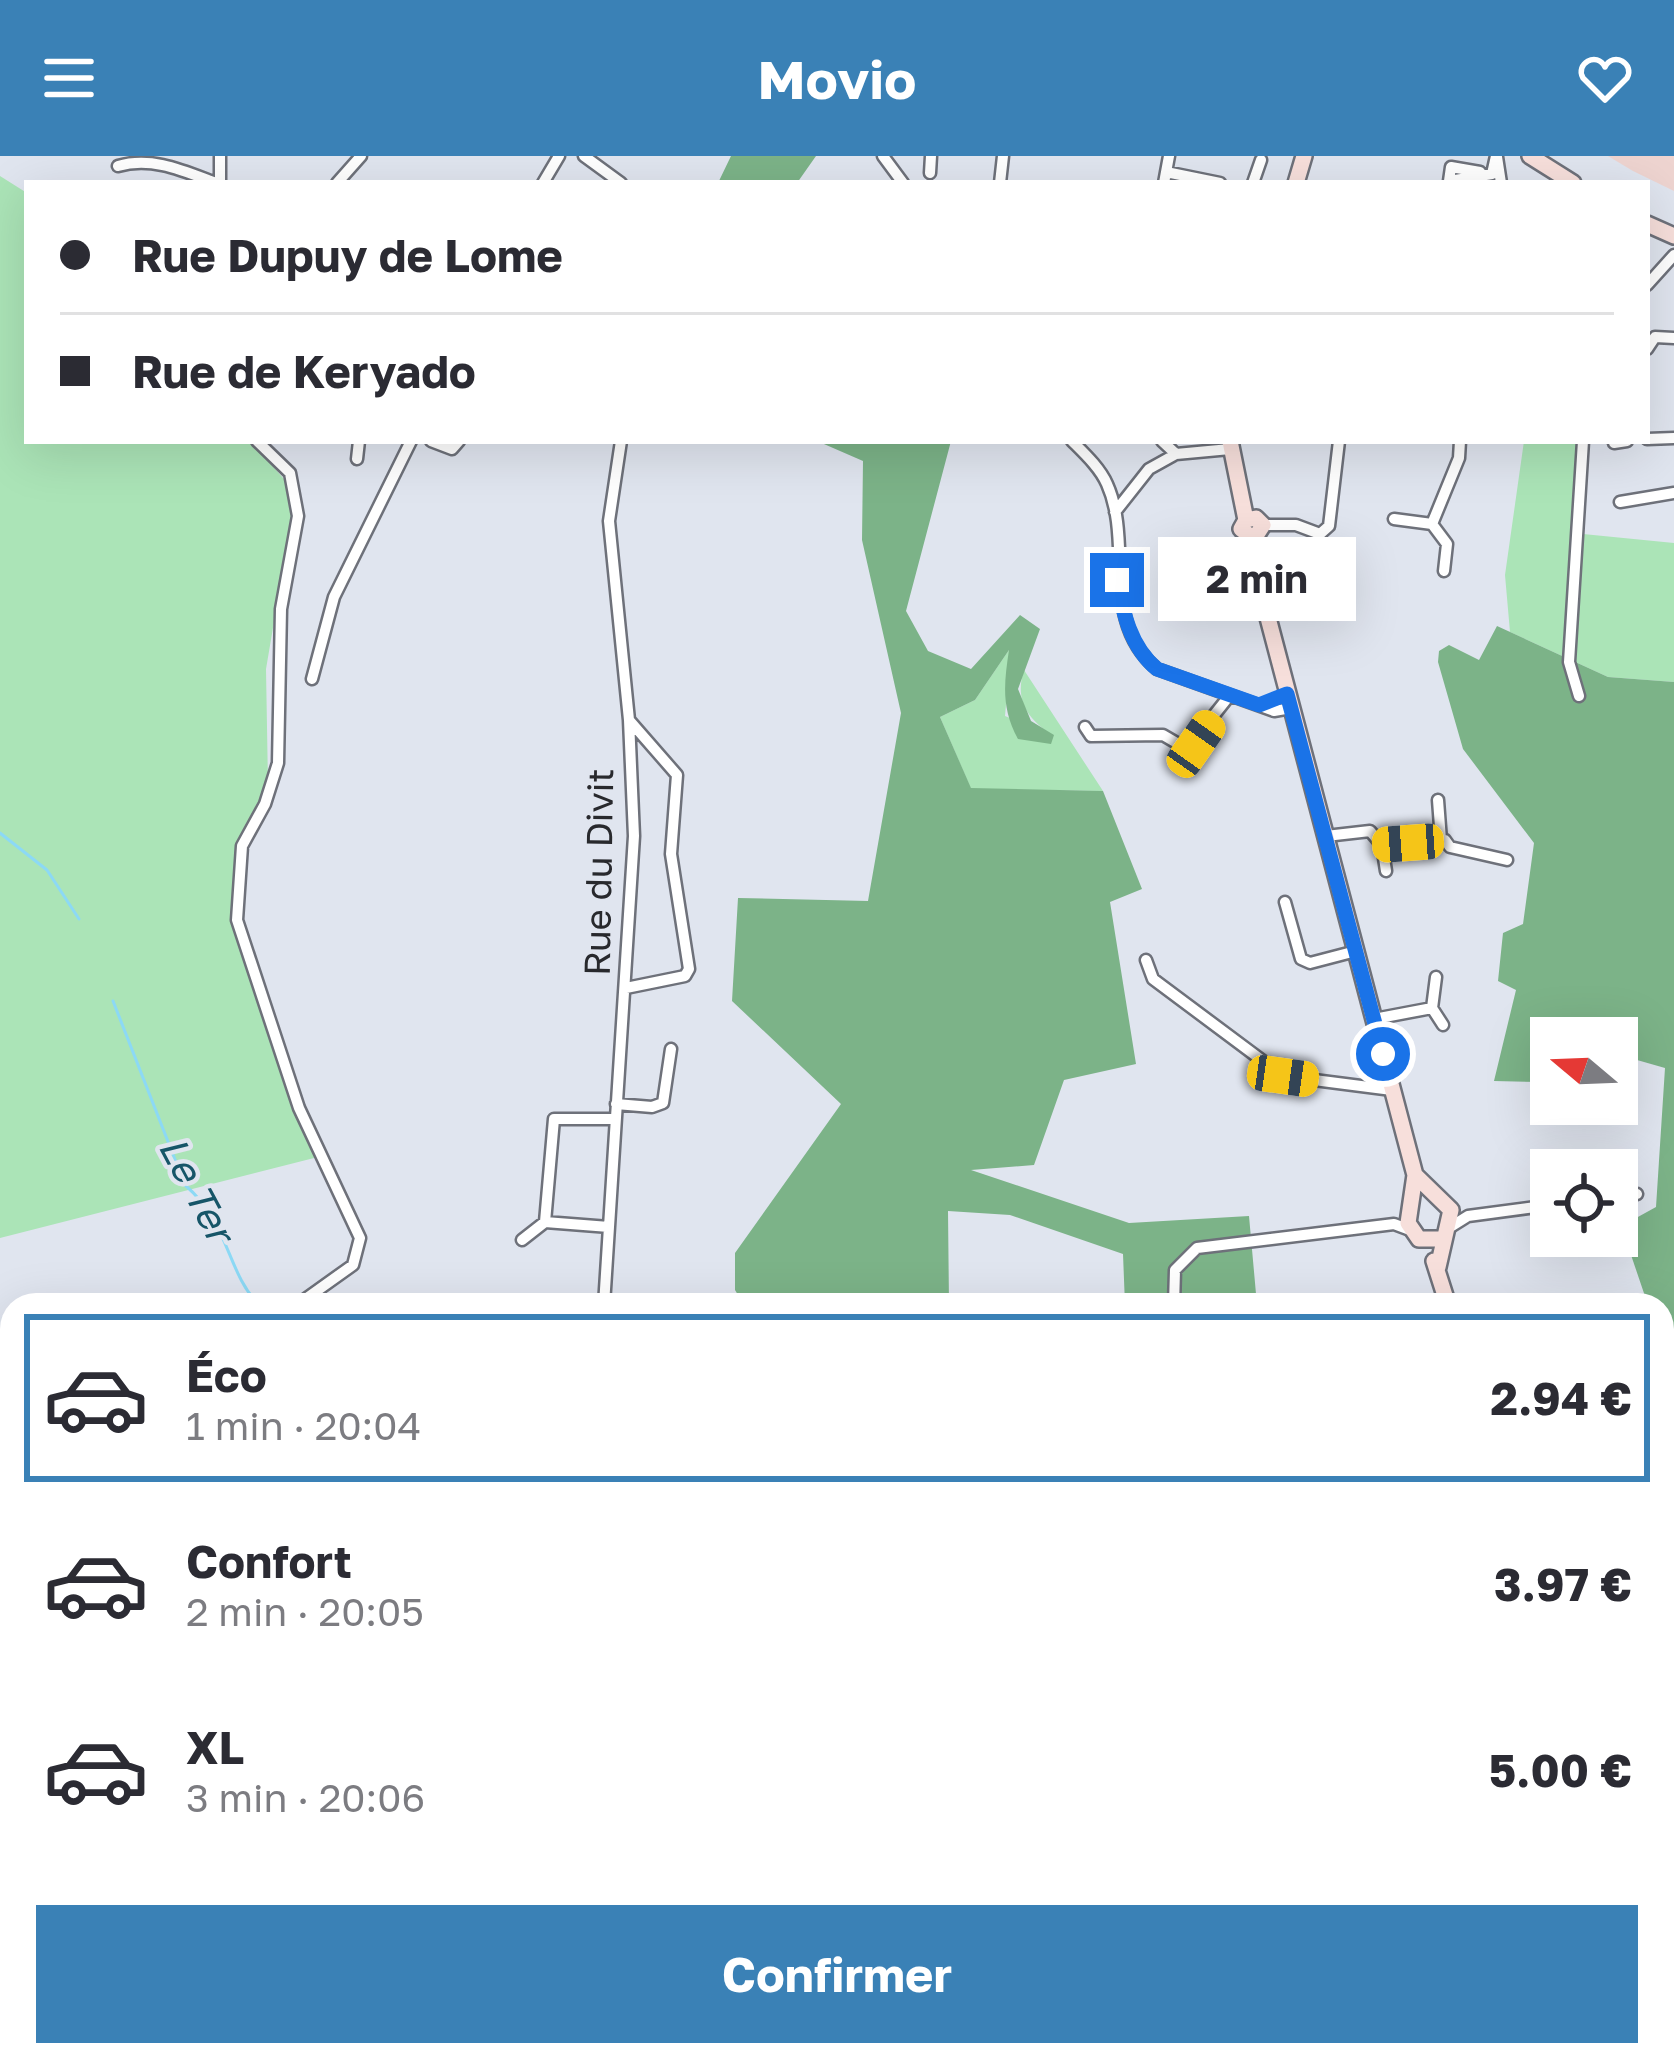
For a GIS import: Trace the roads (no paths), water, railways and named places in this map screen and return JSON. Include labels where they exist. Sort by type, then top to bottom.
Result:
[{"type":"street","points":[[340,180],[362,156]]},
{"type":"street","points":[[584,156],[617,180]]},
{"type":"street","points":[[930,173],[932,156]]},
{"type":"street","points":[[1165,177],[1169,156]]},
{"type":"street","points":[[1480,172],[1492,174],[1497,156]]},
{"type":"street","points":[[1530,156],[1568,180]]},
{"type":"street","points":[[118,166],[135,160],[209,180]]},
{"type":"street","points":[[1254,180],[1261,160]]},
{"type":"street","points":[[1650,282],[1674,255]]},
{"type":"street","points":[[260,444],[295,483],[298,516],[277,667],[278,763],[266,804],[242,846],[235,896],[243,947],[299,1108],[361,1238],[353,1265],[314,1293]]},
{"type":"street","points":[[357,459],[359,444]]},
{"type":"street","points":[[312,679],[334,597],[410,444]]},
{"type":"street","name":"Rue du Divit","points":[[605,1293],[634,836],[629,720],[609,521],[621,444]]},
{"type":"street","points":[[1074,444],[1106,482],[1115,512],[1123,614],[1143,658],[1157,669],[1274,711],[1289,701]]},
{"type":"street","points":[[1165,444],[1176,454]]},
{"type":"street","points":[[1259,532],[1296,525],[1320,534],[1329,526],[1340,444]]},
{"type":"street","points":[[1432,524],[1459,458],[1460,444]]},
{"type":"street","points":[[1579,697],[1569,662],[1583,444]]},
{"type":"street","points":[[1115,512],[1149,470],[1176,454],[1230,445],[1246,520],[1256,518],[1257,576],[1392,1090],[1415,1174],[1431,1196],[1443,1229],[1438,1267],[1445,1293]]},
{"type":"street","points":[[1620,502],[1674,493]]},
{"type":"street","points":[[1394,518],[1432,524],[1447,544],[1444,571]]},
{"type":"street","points":[[1085,727],[1091,736],[1163,735],[1187,749],[1230,695]]},
{"type":"street","points":[[626,988],[685,976],[689,969],[671,854],[677,775],[629,720]]},
{"type":"street","points":[[1438,800],[1441,840]]},
{"type":"street","points":[[1326,836],[1370,831],[1382,844],[1386,871]]},
{"type":"street","points":[[1382,844],[1441,840],[1507,860]]},
{"type":"street","points":[[1285,902],[1301,959],[1310,963],[1356,951]]},
{"type":"street","points":[[1145,960],[1154,979],[1283,1076],[1392,1090]]},
{"type":"street","points":[[1436,977],[1432,1008],[1443,1025]]},
{"type":"street","points":[[1374,1019],[1432,1008]]},
{"type":"street","points":[[616,1104],[652,1107],[663,1102],[671,1049]]},
{"type":"street","points":[[545,1222],[554,1119],[614,1119]]},
{"type":"street","points":[[1406,1218],[1415,1174]]},
{"type":"street","points":[[1406,1218],[1431,1196]]},
{"type":"street","points":[[1174,1293],[1175,1270],[1197,1248],[1406,1218],[1443,1229],[1468,1216],[1530,1208]]},
{"type":"street","points":[[522,1240],[545,1222],[609,1227]]},
{"type":"waterway","name":"Le Ter","points":[[0,833],[47,870],[79,919]]},
{"type":"waterway","name":"Le Ter","points":[[113,1001],[185,1185],[211,1215],[249,1293]]}]
